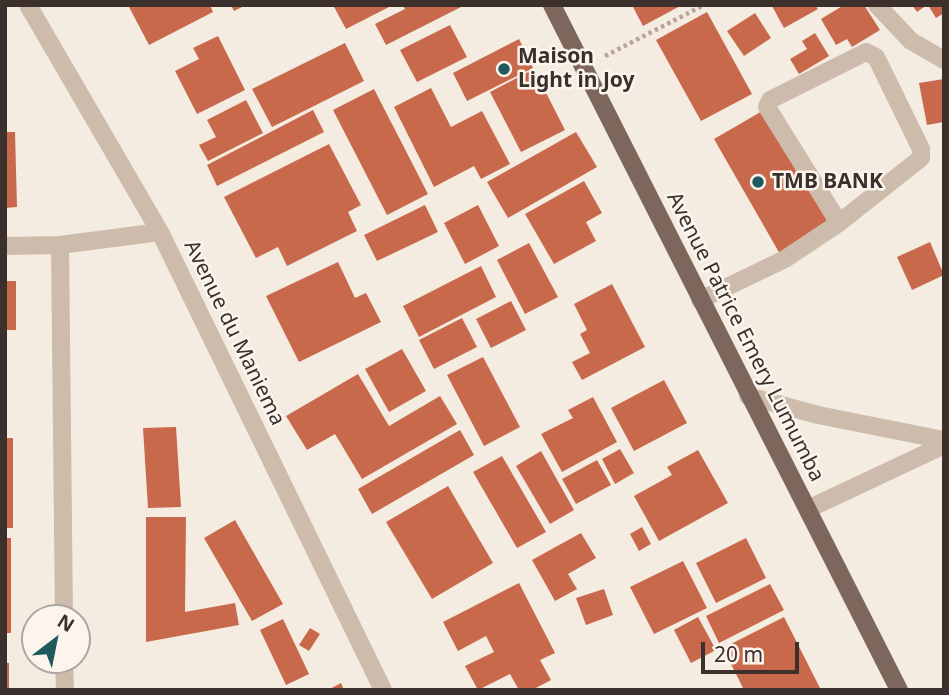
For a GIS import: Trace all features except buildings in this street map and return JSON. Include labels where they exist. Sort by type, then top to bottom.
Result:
[{"type":"main road","name":"Avenue Patrice Emery Lumumba","points":[[552,5],[899,690]]},
{"type":"street","name":"Avenue du Maniema","points":[[28,5],[159,232],[383,690]]},
{"type":"street","points":[[877,5],[911,41],[944,60]]},
{"type":"street","points":[[700,300],[785,259],[839,223],[921,158],[921,149],[876,57],[866,52],[769,100],[767,107],[839,223]]},
{"type":"street","points":[[5,246],[60,246],[159,232]]},
{"type":"street","points":[[60,246],[64,604]]},
{"type":"street","points":[[748,396],[818,415],[944,440]]},
{"type":"street","points":[[808,509],[944,446]]},
{"type":"path","points":[[583,67],[704,5]]},
{"type":"place","name":"Maison Light in Joy","points":[[504,69]]},
{"type":"place","name":"TMB BANK","points":[[758,182]]}]
